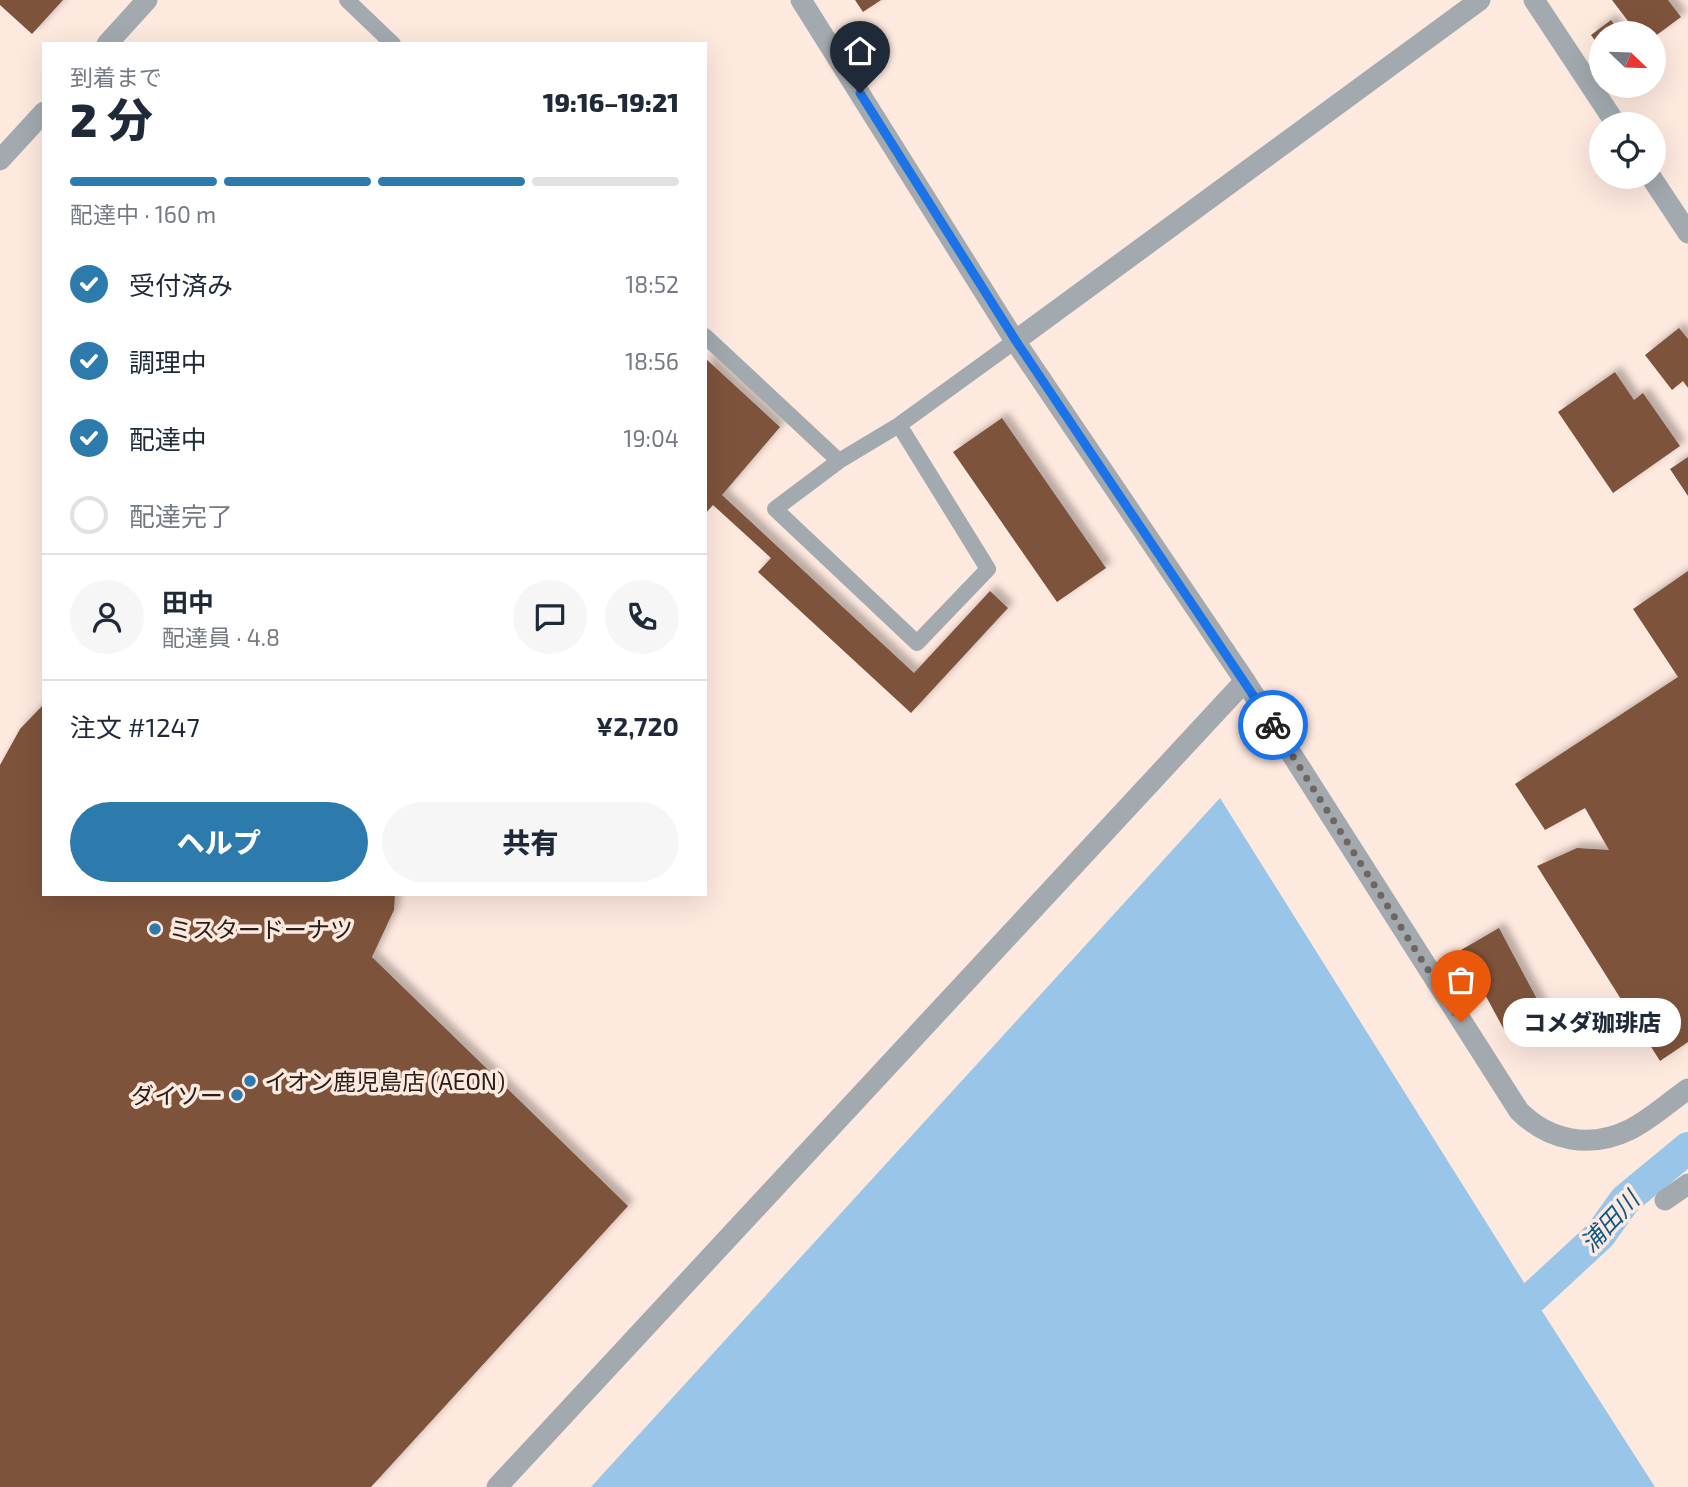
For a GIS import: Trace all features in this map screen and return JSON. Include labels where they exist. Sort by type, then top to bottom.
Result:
[{"type":"street","points":[[109,42],[147,0]]},
{"type":"street","points":[[801,0],[1016,341],[1245,681],[1518,1111],[1533,1125],[1555,1137],[1599,1140],[1630,1130],[1688,1089]]},
{"type":"street","points":[[1016,341],[1480,0]]},
{"type":"street","points":[[1534,0],[1608,112]]},
{"type":"street","points":[[0,160],[42,114]]},
{"type":"street","points":[[1659,189],[1688,233]]},
{"type":"street","points":[[496,1487],[1245,681]]},
{"type":"street","points":[[1665,1200],[1688,1184]]},
{"type":"lane","points":[[347,0],[391,42]]},
{"type":"lane","points":[[707,338],[839,461]]},
{"type":"lane","points":[[899,425],[989,569],[916,643],[775,509],[839,461],[899,425],[1016,341]]},
{"type":"water","points":[[1220,798],[1655,1487],[591,1487]]},
{"type":"building","points":[[0,0],[63,0],[32,34],[0,5]]},
{"type":"building","points":[[855,0],[881,0],[863,12]]},
{"type":"building","points":[[1612,0],[1668,0],[1681,17],[1666,28],[1666,21],[1628,21]]},
{"type":"building","points":[[1679,328],[1688,339],[1688,388],[1683,381],[1672,390],[1645,355]]},
{"type":"building","points":[[707,360],[780,427],[722,495],[914,673],[990,591],[1008,608],[911,713],[758,572],[771,558],[713,505],[707,512]]},
{"type":"building","points":[[1615,372],[1634,400],[1643,393],[1680,446],[1613,493],[1558,412]]},
{"type":"building","points":[[1002,418],[1106,568],[1057,602],[953,452]]},
{"type":"building","points":[[1688,457],[1688,496],[1670,469]]},
{"type":"building","points":[[1688,571],[1688,1042],[1660,1061],[1537,866],[1577,848],[1609,850],[1585,808],[1545,830],[1515,784],[1678,677],[1633,609]]},
{"type":"building","name":"イオン鹿児島店 (AEON)","points":[[42,706],[42,896],[395,896],[394,910],[372,957],[628,1206],[371,1487],[0,1487],[0,765],[20,729]]},
{"type":"building","points":[[1499,928],[1546,1016],[1508,1037],[1461,950]]},
{"type":"waterway","name":"浦田川","points":[[1533,1297],[1600,1235],[1625,1200],[1688,1148]]},
{"type":"way so far","points":[[1273,725],[1461,1022]]},
{"type":"place","name":"ミスタードーナツ","points":[[155,929]]},
{"type":"place","name":"コメダ珈琲店","points":[[1461,1022]]},
{"type":"place","name":"イオン鹿児島店 (AEON)","points":[[250,1081]]},
{"type":"place","name":"ダイソー","points":[[237,1095]]},
{"type":"route","points":[[860,93],[1016,341],[1273,725]]}]
